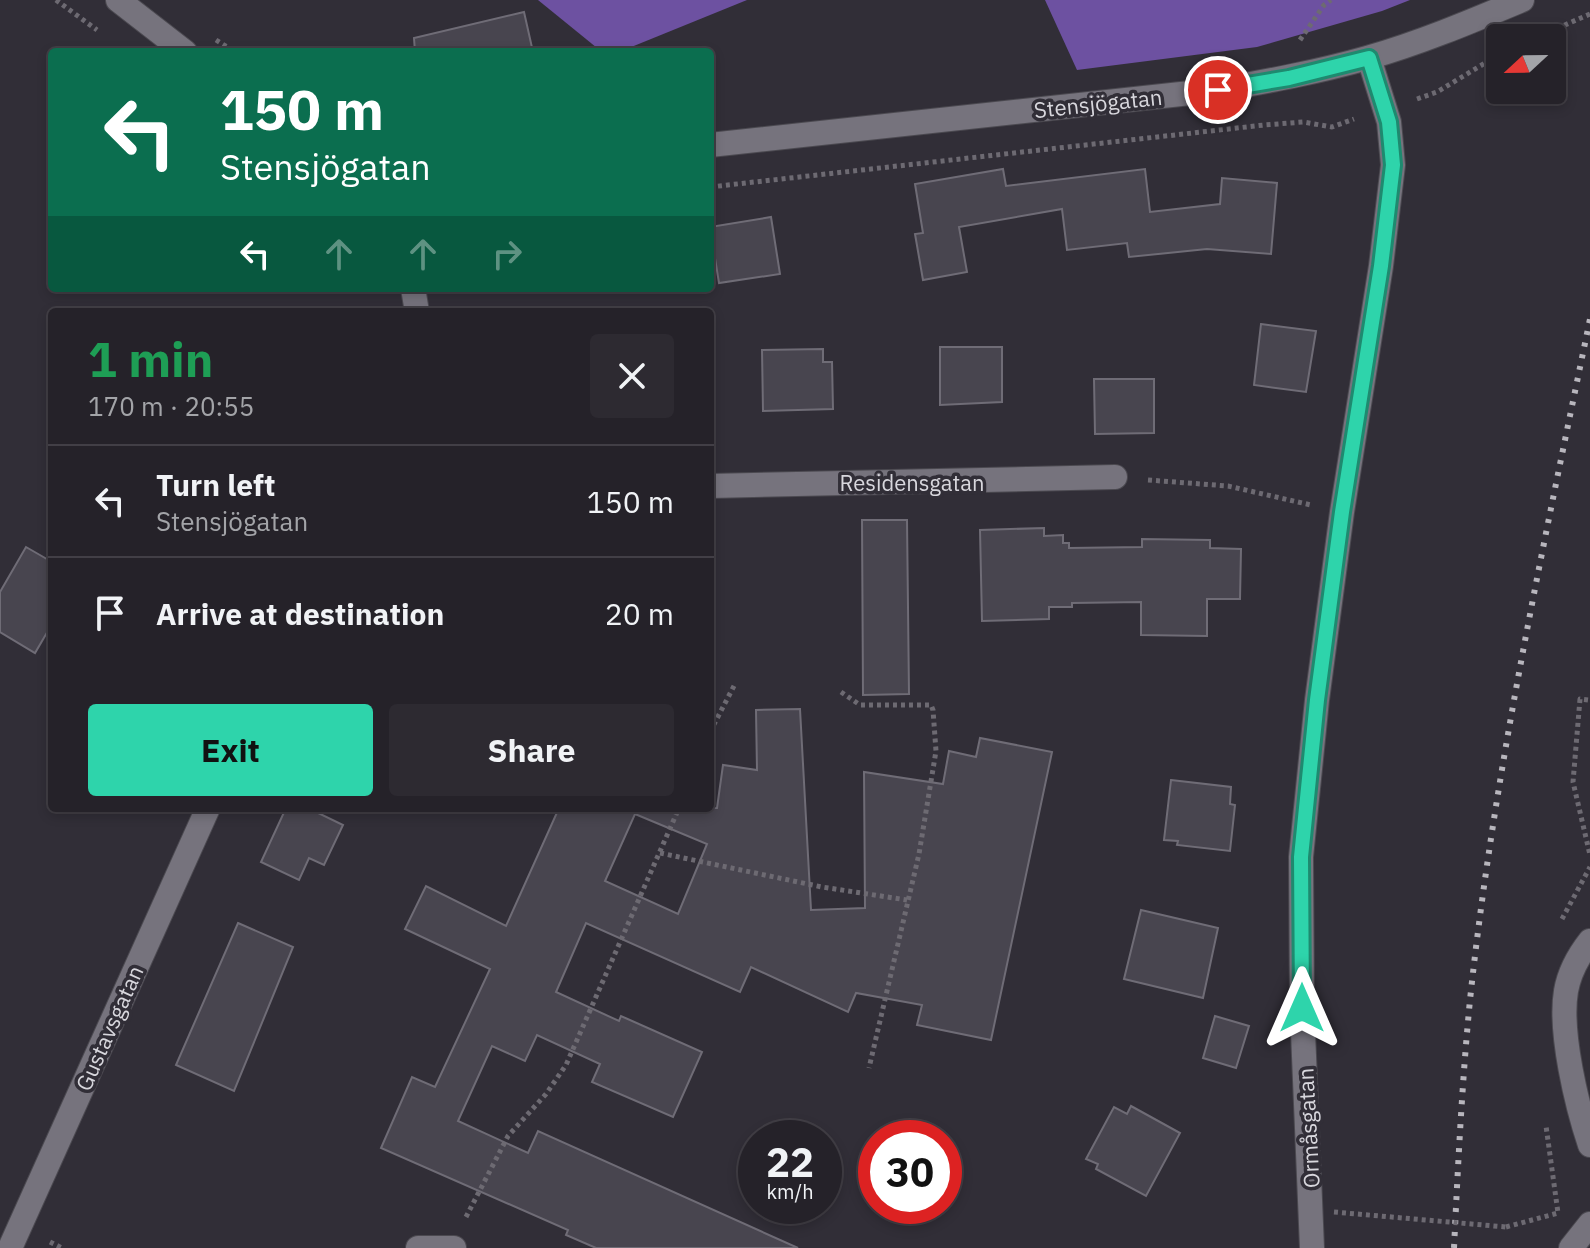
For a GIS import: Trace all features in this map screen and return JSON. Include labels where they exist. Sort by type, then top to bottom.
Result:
[{"type":"street","points":[[118,0],[180,48]]},
{"type":"street","name":"Stensjögatan","points":[[714,145],[1218,90],[1289,78],[1369,58],[1522,0]]},
{"type":"street","name":"Ormåsgatan","points":[[1312,1248],[1302,1008],[1301,857],[1317,700],[1393,165],[1389,122],[1369,58]]},
{"type":"street","name":"Residensgatan","points":[[714,486],[1115,477]]},
{"type":"street","name":"Gustavsgatan","points":[[10,1248],[206,812]]},
{"type":"street","points":[[1590,941],[1579,954],[1566,991],[1566,1031],[1579,1112],[1590,1145]]},
{"type":"street","points":[[1571,1248],[1590,1224]]},
{"type":"street","points":[[418,1248],[452,1247]]},
{"type":"path","points":[[56,0],[101,33]]},
{"type":"path","points":[[1566,24],[1590,14]]},
{"type":"path","points":[[1115,477],[1228,486],[1291,500]]},
{"type":"path","points":[[714,724],[735,684]]},
{"type":"path","points":[[841,692],[860,705],[912,703],[931,705],[933,710],[936,751],[919,854],[869,1068]]},
{"type":"path","points":[[1588,700],[1580,699],[1573,782],[1590,855]]},
{"type":"path","points":[[1579,813],[1590,810]]},
{"type":"path","points":[[452,1247],[508,1136],[546,1094],[566,1065],[677,812]]},
{"type":"path","points":[[660,853],[822,887],[907,900]]},
{"type":"path","points":[[1334,1212],[1506,1227],[1558,1213],[1546,1123]]},
{"type":"shaded area","points":[[538,0],[747,0],[629,48],[597,48]]},
{"type":"shaded area","points":[[1045,0],[1410,0],[1257,47],[1077,70]]},
{"type":"building","points":[[524,12],[532,48],[415,48],[414,38]]},
{"type":"building","points":[[1003,169],[1006,186],[1145,169],[1150,212],[1220,204],[1222,178],[1277,183],[1271,254],[1207,249],[1129,257],[1127,243],[1067,250],[1062,209],[959,227],[967,272],[923,280],[915,234],[923,233],[915,184]]},
{"type":"building","points":[[771,217],[780,274],[719,283],[714,226]]},
{"type":"building","points":[[1261,324],[1316,331],[1306,392],[1254,385]]},
{"type":"building","points":[[940,347],[1002,347],[1002,402],[940,405]]},
{"type":"building","points":[[823,349],[823,362],[832,362],[833,409],[763,411],[762,350]]},
{"type":"building","points":[[1094,379],[1154,379],[1154,433],[1095,434]]},
{"type":"building","points":[[862,520],[907,520],[909,694],[863,695]]},
{"type":"building","points":[[1044,528],[1044,536],[1063,535],[1063,543],[1069,543],[1069,548],[1142,547],[1142,539],[1210,540],[1210,548],[1241,549],[1240,599],[1207,599],[1207,636],[1141,635],[1141,602],[1072,603],[1072,607],[1049,607],[1049,619],[982,621],[980,530]]},
{"type":"building","points":[[26,547],[48,560],[48,631],[35,653],[0,632],[0,592]]},
{"type":"building","points":[[800,709],[811,910],[865,908],[864,772],[943,784],[949,751],[976,757],[980,738],[1052,752],[991,1040],[917,1025],[922,1005],[856,993],[848,1012],[751,967],[740,992],[586,923],[556,992],[619,1021],[621,1016],[702,1052],[673,1117],[592,1082],[600,1064],[537,1035],[525,1061],[492,1046],[458,1121],[528,1153],[538,1131],[738,1221],[738,1224],[745,1224],[798,1248],[596,1248],[566,1235],[568,1230],[381,1148],[412,1077],[435,1087],[490,969],[405,929],[426,886],[506,926],[557,812],[714,812],[723,765],[757,770],[756,710]],"holes":[[[635,814],[707,844],[678,914],[605,881]]]},
{"type":"building","points":[[1171,780],[1231,787],[1230,804],[1235,805],[1230,851],[1177,845],[1178,841],[1164,840]]},
{"type":"building","points":[[284,812],[316,812],[343,825],[324,865],[309,858],[299,880],[261,862]]},
{"type":"building","points":[[1141,910],[1218,928],[1203,998],[1124,979]]},
{"type":"building","points":[[238,923],[293,947],[234,1091],[176,1065]]},
{"type":"building","points":[[1215,1016],[1249,1026],[1236,1068],[1203,1058]]},
{"type":"building","points":[[1131,1106],[1180,1133],[1146,1196],[1096,1169],[1098,1164],[1086,1159],[1114,1107],[1127,1114]]},
{"type":"railway","points":[[1454,1248],[1470,1000],[1492,829],[1522,658],[1590,319]]},
{"type":"route","points":[[1218,90],[1289,78],[1369,58],[1392,140],[1393,165],[1381,266],[1342,512],[1317,700],[1301,857],[1302,1008]]}]
